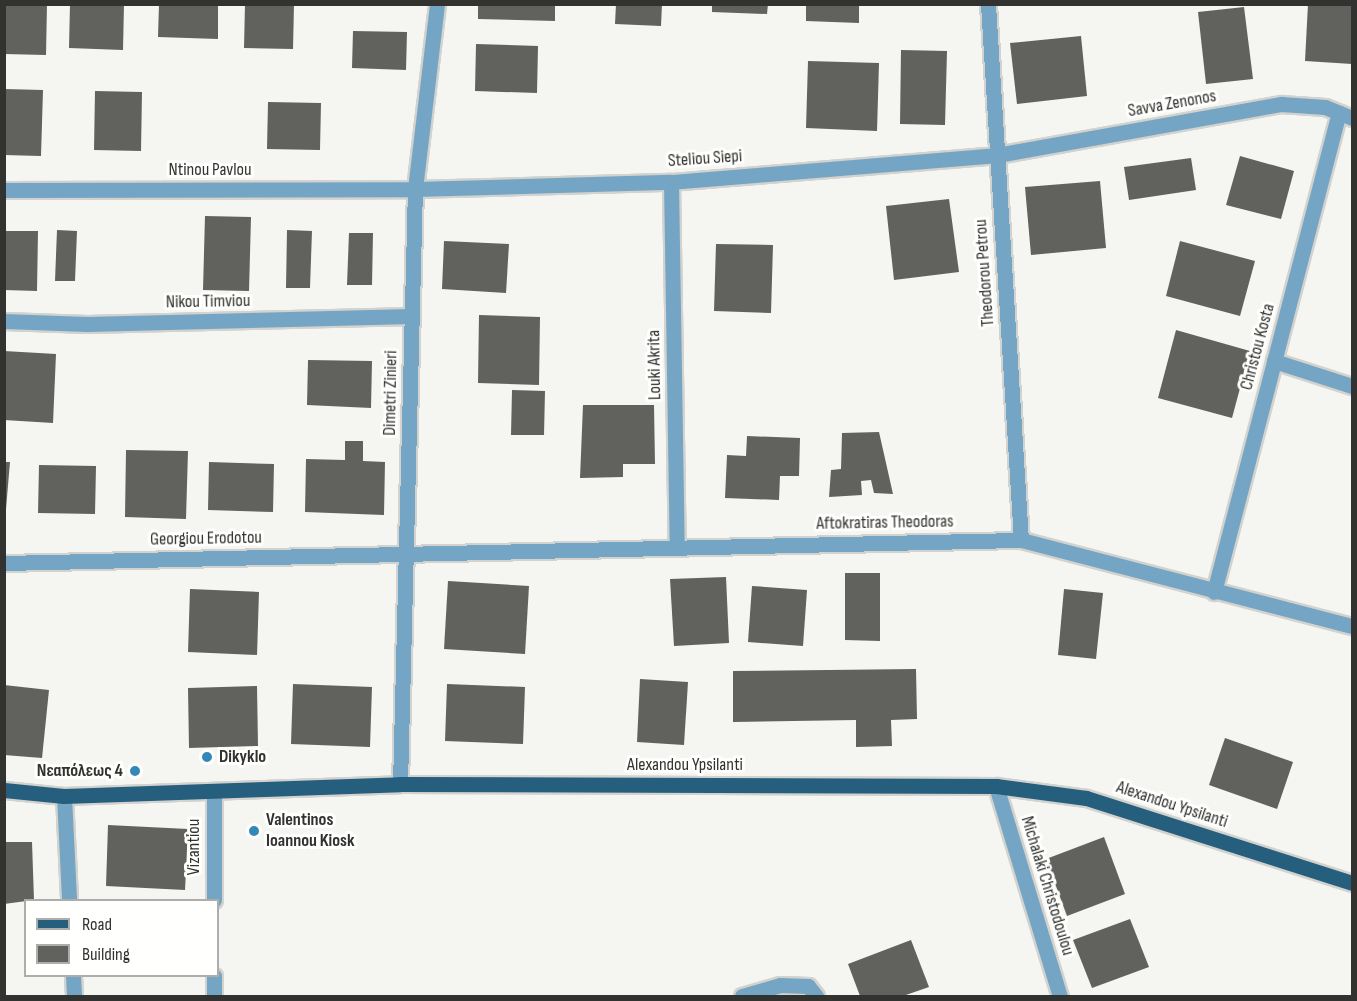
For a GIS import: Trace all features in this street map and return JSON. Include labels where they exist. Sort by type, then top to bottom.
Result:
[{"type":"main road","name":"Alexandou Ypsilanti","points":[[4,790],[64,796],[214,793],[400,784],[996,786],[1086,798],[1353,883]]},
{"type":"street","name":"Dimetri Zinieri","points":[[400,784],[415,189],[436,4]]},
{"type":"street","name":"Theodorou Petrou","points":[[988,4],[1021,540]]},
{"type":"street","name":"Savva Zenonos","points":[[997,155],[1281,104],[1346,115]]},
{"type":"street","name":"Christou Kosta","points":[[1214,592],[1274,361],[1346,115]]},
{"type":"street","name":"Steliou Siepi","points":[[415,189],[671,182],[997,155]]},
{"type":"street","name":"Louki Akrita","points":[[671,182],[677,547]]},
{"type":"street","name":"Ntinou Pavlou","points":[[4,190],[415,189]]},
{"type":"street","name":"Nikou Timviou","points":[[4,321],[87,324],[412,316]]},
{"type":"street","points":[[1274,361],[1353,386]]},
{"type":"street","name":"Aftokratiras Theodoras","points":[[407,554],[1021,540],[1214,592],[1353,626]]},
{"type":"street","name":"Georgiou Erodotou","points":[[4,563],[407,554]]},
{"type":"street","name":"Michalaki Christodoulou","points":[[996,786],[1060,996]]},
{"type":"street","name":"Vizantiou","points":[[214,793],[214,899]]},
{"type":"street","points":[[64,796],[69,899]]},
{"type":"street","points":[[73,977],[74,996]]},
{"type":"street","points":[[214,977],[214,996]]},
{"type":"street","points":[[742,996],[780,985],[812,991]]},
{"type":"building","points":[[4,4],[47,4],[46,55],[4,54]]},
{"type":"building","points":[[70,4],[124,4],[123,50],[69,48]]},
{"type":"building","points":[[159,4],[218,4],[218,39],[158,37]]},
{"type":"building","points":[[245,4],[294,4],[293,49],[244,48]]},
{"type":"building","points":[[616,4],[662,4],[661,26],[615,24]]},
{"type":"building","points":[[712,4],[768,4],[767,14],[712,12]]},
{"type":"building","points":[[806,4],[859,4],[859,23],[806,21]]},
{"type":"building","points":[[1308,4],[1352,4],[1352,64],[1305,61]]},
{"type":"building","points":[[478,5],[555,5],[555,21],[478,19]]},
{"type":"building","points":[[1244,7],[1253,79],[1206,84],[1198,12]]},
{"type":"building","points":[[353,31],[407,32],[406,70],[352,68]]},
{"type":"building","points":[[1081,36],[1087,96],[1017,104],[1010,43]]},
{"type":"building","points":[[476,44],[538,46],[537,93],[475,91]]},
{"type":"building","points":[[901,50],[947,51],[945,125],[900,124]]},
{"type":"building","points":[[808,61],[879,63],[877,131],[806,128]]},
{"type":"building","points":[[4,89],[43,90],[41,156],[4,155]]},
{"type":"building","points":[[95,91],[142,92],[141,151],[94,150]]},
{"type":"building","points":[[268,102],[321,103],[320,150],[267,149]]},
{"type":"building","points":[[1240,156],[1294,171],[1281,219],[1226,205]]},
{"type":"building","points":[[1191,158],[1196,190],[1129,200],[1124,167]]},
{"type":"building","points":[[1100,181],[1106,248],[1031,255],[1025,187]]},
{"type":"building","points":[[949,199],[959,272],[894,280],[886,206]]},
{"type":"building","points":[[205,216],[251,217],[249,291],[203,290]]},
{"type":"building","points":[[57,230],[77,231],[75,281],[55,281]]},
{"type":"building","points":[[287,230],[312,231],[310,288],[286,288]]},
{"type":"building","points":[[4,231],[38,231],[37,291],[4,290]]},
{"type":"building","points":[[349,233],[373,233],[372,285],[347,285]]},
{"type":"building","points":[[444,241],[509,244],[506,293],[442,289]]},
{"type":"building","points":[[1180,241],[1255,261],[1240,316],[1166,296]]},
{"type":"building","points":[[716,244],[773,245],[771,313],[714,311]]},
{"type":"building","points":[[479,315],[540,317],[539,385],[478,383]]},
{"type":"building","points":[[1176,330],[1250,351],[1232,418],[1158,398]]},
{"type":"building","points":[[4,351],[56,354],[53,423],[4,420]]},
{"type":"building","points":[[308,360],[372,361],[371,408],[307,405]]},
{"type":"building","points":[[512,390],[545,391],[544,435],[511,435]]},
{"type":"building","points":[[583,405],[654,405],[655,464],[623,464],[623,477],[580,478]]},
{"type":"building","points":[[879,432],[893,494],[874,493],[871,480],[861,481],[862,495],[829,497],[831,470],[841,469],[842,433]]},
{"type":"building","points":[[747,436],[800,438],[799,476],[780,476],[779,500],[725,498],[727,455],[746,456]]},
{"type":"building","points":[[345,441],[363,441],[363,461],[385,462],[384,515],[305,512],[306,459],[345,460]]},
{"type":"building","points":[[126,450],[188,451],[186,519],[125,517]]},
{"type":"building","points":[[5,462],[10,462],[6,509],[5,509]]},
{"type":"building","points":[[209,462],[274,464],[273,512],[208,510]]},
{"type":"building","points":[[39,465],[96,466],[95,514],[38,513]]},
{"type":"building","points":[[845,573],[880,573],[880,641],[845,640]]},
{"type":"building","points":[[726,577],[729,643],[674,646],[670,579]]},
{"type":"building","points":[[448,581],[529,586],[525,654],[444,649]]},
{"type":"building","points":[[752,586],[807,590],[803,646],[748,642]]},
{"type":"building","points":[[190,589],[259,592],[257,655],[188,652]]},
{"type":"building","points":[[1064,589],[1103,593],[1096,659],[1058,655]]},
{"type":"building","points":[[916,669],[917,719],[891,720],[892,746],[856,747],[856,720],[733,722],[733,671]]},
{"type":"building","points":[[640,679],[688,682],[684,745],[637,742]]},
{"type":"building","points":[[293,684],[372,687],[370,747],[291,744]]},
{"type":"building","points":[[447,684],[525,687],[523,744],[445,741]]},
{"type":"building","points":[[4,685],[49,690],[42,758],[4,755]]},
{"type":"building","points":[[257,686],[258,746],[189,748],[188,688]]},
{"type":"building","points":[[1225,738],[1293,762],[1277,809],[1209,785]]},
{"type":"building","points":[[108,825],[188,829],[185,890],[106,886]]},
{"type":"building","points":[[1104,837],[1125,894],[1067,916],[1046,859]]},
{"type":"building","points":[[4,842],[32,842],[34,899],[4,904]]},
{"type":"building","points":[[1130,919],[1149,967],[1092,988],[1073,940]]},
{"type":"building","points":[[911,940],[929,987],[903,996],[860,996],[848,964]]},
{"type":"place","name":"Dikyklo","points":[[207,757]]},
{"type":"place","name":"Νεαπόλεως 4","points":[[135,771]]},
{"type":"place","name":"Valentinos Ioannou Kiosk","points":[[254,831]]}]
